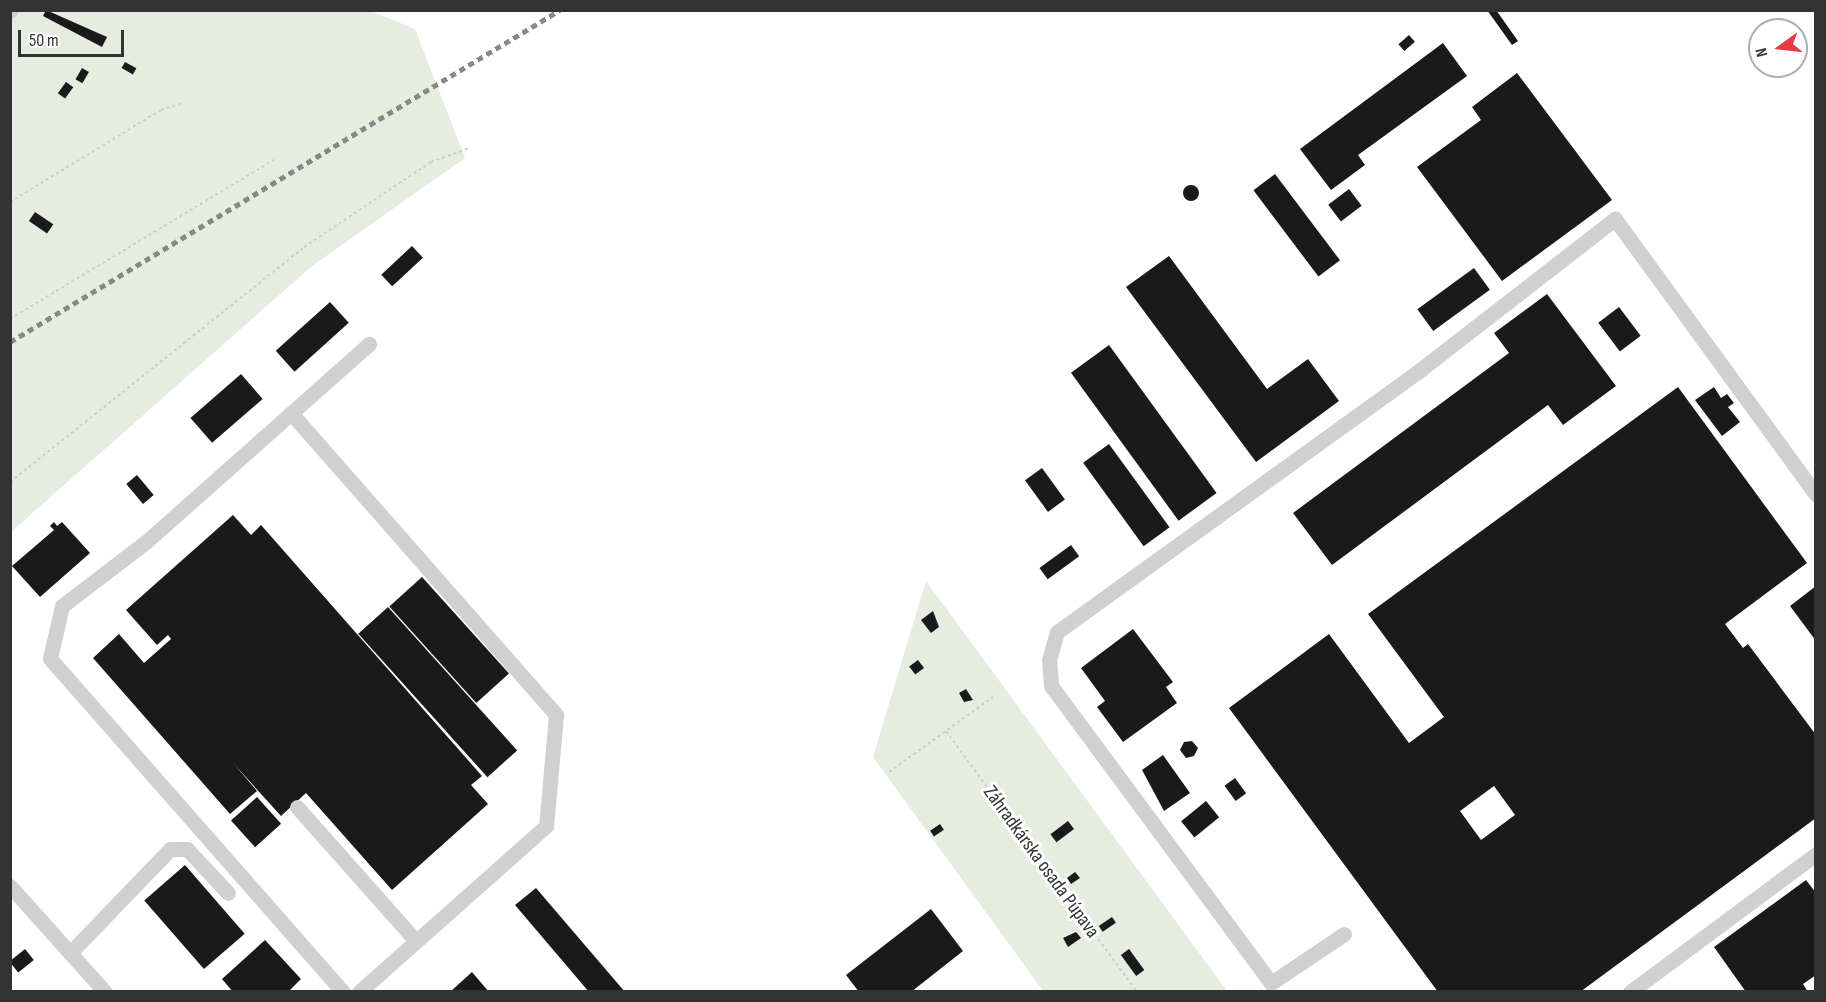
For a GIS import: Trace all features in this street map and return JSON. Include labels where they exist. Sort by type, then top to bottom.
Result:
[{"type":"street","points":[[1344,934],[1270,983],[1051,687],[1049,660],[1057,632],[1419,370],[1615,219],[1815,495]]},
{"type":"street","points":[[343,992],[50,658],[62,606],[147,541],[369,344]]},
{"type":"street","points":[[291,413],[556,715],[546,826],[359,992]]},
{"type":"street","points":[[297,807],[416,941]]},
{"type":"street","points":[[70,953],[170,849],[187,849],[228,893]]},
{"type":"street","points":[[1630,992],[1815,854]]},
{"type":"street","points":[[10,886],[105,992]]},
{"type":"path","points":[[10,202],[161,110],[184,102]]},
{"type":"path","points":[[10,482],[65,434],[304,247],[431,162],[469,148]]},
{"type":"path","points":[[10,319],[274,160]]},
{"type":"path","points":[[890,772],[993,697]]},
{"type":"path","name":"Záhradkárska osada Púpava","points":[[946,731],[1137,992]]},
{"type":"shaded area","points":[[10,11],[371,11],[415,29],[465,158],[312,266],[11,532]]},
{"type":"shaded area","points":[[926,581],[1227,991],[1043,991],[873,757]]},
{"type":"building","points":[[46,10],[107,37],[102,47],[43,16]]},
{"type":"building","points":[[1487,10],[1496,10],[1518,41],[1512,45]]},
{"type":"building","points":[[1409,35],[1415,42],[1404,51],[1398,44]]},
{"type":"building","points":[[1443,43],[1467,76],[1358,155],[1365,165],[1331,190],[1300,149]]},
{"type":"building","points":[[125,62],[136,68],[133,74],[122,68]]},
{"type":"building","points":[[82,68],[89,72],[82,83],[76,79]]},
{"type":"building","points":[[1517,73],[1612,200],[1502,281],[1417,167],[1481,120],[1472,107]]},
{"type":"building","points":[[66,82],[73,87],[65,99],[58,93]]},
{"type":"building","points":[[1275,174],[1340,260],[1318,277],[1253,190]]},
{"type":"building","points":[[1191,185],[1199,193],[1191,201],[1183,193]]},
{"type":"building","points":[[1349,189],[1362,206],[1341,221],[1328,205]]},
{"type":"building","points":[[35,212],[53,224],[47,233],[29,221]]},
{"type":"building","points":[[412,246],[423,258],[392,286],[381,275]]},
{"type":"building","points":[[1169,256],[1267,389],[1308,359],[1339,401],[1256,462],[1126,287]]},
{"type":"building","points":[[1474,268],[1490,290],[1433,331],[1417,309]]},
{"type":"building","points":[[1547,294],[1616,386],[1563,425],[1548,405],[1332,565],[1293,513],[1509,353],[1494,333]]},
{"type":"building","points":[[330,302],[349,323],[294,372],[276,351]]},
{"type":"building","points":[[1619,307],[1641,336],[1620,351],[1598,323]]},
{"type":"building","points":[[1109,345],[1217,493],[1179,521],[1071,373]]},
{"type":"building","points":[[241,374],[263,399],[212,443],[190,418]]},
{"type":"building","points":[[1678,387],[1807,563],[1725,624],[1743,648],[1748,644],[1816,735],[1816,818],[1580,992],[1438,992],[1229,708],[1329,634],[1409,743],[1444,717],[1368,614]],"holes":[[[1494,786],[1515,815],[1481,840],[1460,811]]]},
{"type":"building","points":[[1714,387],[1721,398],[1727,394],[1734,403],[1728,407],[1740,422],[1722,436],[1695,400]]},
{"type":"building","points":[[1109,444],[1170,527],[1144,546],[1083,463]]},
{"type":"building","points":[[1042,468],[1065,500],[1048,512],[1025,480]]},
{"type":"building","points":[[137,475],[154,495],[143,504],[126,484]]},
{"type":"building","points":[[233,515],[251,535],[261,525],[482,776],[471,785],[488,804],[392,890],[306,793],[281,816],[234,764],[257,791],[230,814],[93,658],[119,634],[144,663],[171,639],[168,635],[157,645],[126,610]]},
{"type":"building","points":[[54,522],[57,526],[62,522],[90,553],[40,597],[12,566],[54,530],[50,526]]},
{"type":"building","points":[[1071,545],[1079,556],[1048,579],[1039,568]]},
{"type":"building","points":[[422,577],[509,674],[476,703],[389,606]]},
{"type":"building","points":[[1816,586],[1816,641],[1790,606]]},
{"type":"building","points":[[388,607],[517,750],[487,777],[358,634]]},
{"type":"building","points":[[933,611],[939,627],[931,633],[921,620]]},
{"type":"building","points":[[1133,629],[1173,682],[1166,687],[1177,703],[1123,742],[1097,707],[1105,701],[1081,668]]},
{"type":"building","points":[[918,660],[924,668],[915,675],[909,667]]},
{"type":"building","points":[[966,689],[973,700],[964,702],[959,693]]},
{"type":"building","points":[[1192,741],[1198,748],[1194,756],[1186,758],[1180,750],[1184,742]]},
{"type":"building","points":[[1163,755],[1190,793],[1164,811],[1142,770]]},
{"type":"building","points":[[1235,778],[1246,793],[1236,801],[1224,786]]},
{"type":"building","points":[[257,797],[281,824],[255,847],[231,820]]},
{"type":"building","points":[[1206,801],[1219,817],[1194,837],[1181,821]]},
{"type":"building","points":[[1068,821],[1074,829],[1056,842],[1050,834]]},
{"type":"building","points":[[940,824],[944,830],[934,837],[930,831]]},
{"type":"building","points":[[185,865],[245,934],[204,969],[144,900]]},
{"type":"building","points":[[1075,872],[1080,878],[1071,884],[1067,878]]},
{"type":"building","points":[[1806,880],[1816,893],[1816,975],[1803,984],[1808,992],[1746,992],[1714,947]]},
{"type":"building","points":[[536,888],[625,992],[589,992],[515,905]]},
{"type":"building","points":[[931,909],[963,951],[911,992],[859,992],[846,975]]},
{"type":"building","points":[[1112,917],[1116,923],[1103,932],[1099,926]]},
{"type":"building","points":[[1076,932],[1081,938],[1068,947],[1063,938]]},
{"type":"building","points":[[265,940],[301,979],[288,992],[233,992],[222,979]]},
{"type":"building","points":[[25,949],[34,960],[18,972],[10,961]]},
{"type":"building","points":[[1129,949],[1144,970],[1136,976],[1121,955]]},
{"type":"building","points":[[472,972],[489,992],[450,992]]},
{"type":"railway","points":[[10,342],[560,10]]}]
